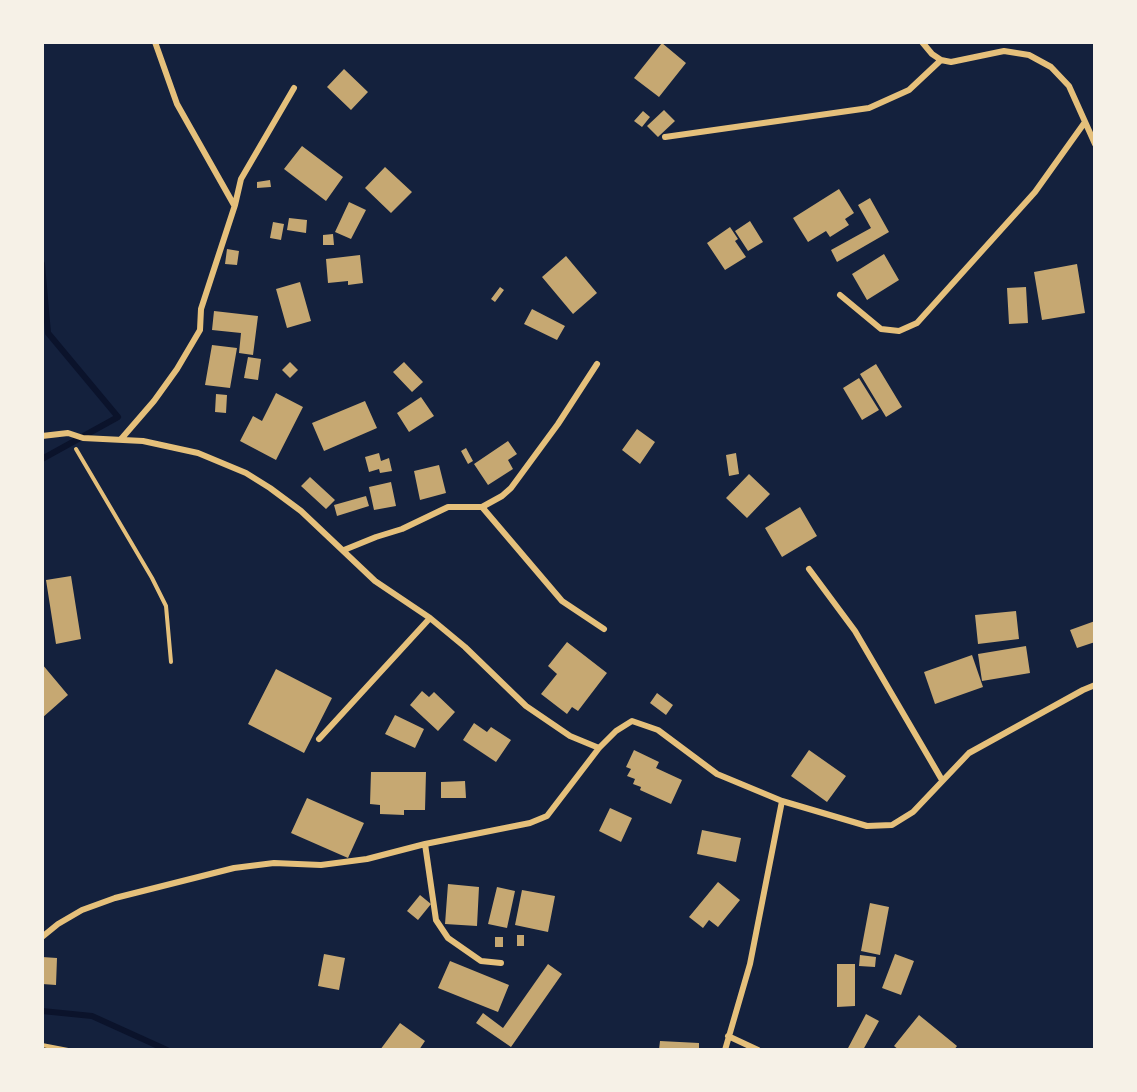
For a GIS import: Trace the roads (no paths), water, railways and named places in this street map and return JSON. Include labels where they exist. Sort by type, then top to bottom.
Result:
[{"type":"street","points":[[155,42],[177,104],[235,205]]},
{"type":"street","points":[[922,42],[932,54],[941,60],[951,62],[1004,51],[1029,55],[1052,67],[1069,86],[1095,144]]},
{"type":"street","points":[[665,136],[869,108],[909,90],[941,60]]},
{"type":"street","points":[[122,438],[177,369],[200,330],[201,309],[235,205],[241,179],[294,88]]},
{"type":"street","points":[[840,295],[881,329],[899,331],[917,323],[1035,192],[1085,122]]},
{"type":"street","points":[[344,550],[402,529],[448,507],[482,507],[502,496],[511,488],[558,424],[597,364]]},
{"type":"street","points":[[42,436],[68,433],[83,438],[122,438],[143,441],[198,453],[246,473],[301,511],[344,550],[359,568],[430,618],[488,667],[526,706],[544,720],[570,736],[600,747]]},
{"type":"street","points":[[482,507],[562,601],[604,629]]},
{"type":"street","points":[[809,569],[855,632],[942,780]]},
{"type":"street","points":[[319,739],[430,618]]},
{"type":"street","points":[[42,937],[74,915],[115,898],[234,868],[274,863],[321,865],[367,859],[425,844],[530,824],[547,816],[600,747],[616,731],[632,721],[658,730],[717,774],[782,801],[867,826],[886,826],[898,823],[913,812],[969,753],[1083,690],[1095,686]]},
{"type":"street","points":[[724,1050],[750,964],[782,801]]},
{"type":"street","points":[[425,844],[436,920],[448,938],[481,961],[501,963]]},
{"type":"street","points":[[728,1036],[758,1050]]},
{"type":"waterway","points":[[42,264],[48,333],[118,417],[42,459]]},
{"type":"waterway","points":[[42,1011],[92,1016],[167,1050]]}]
